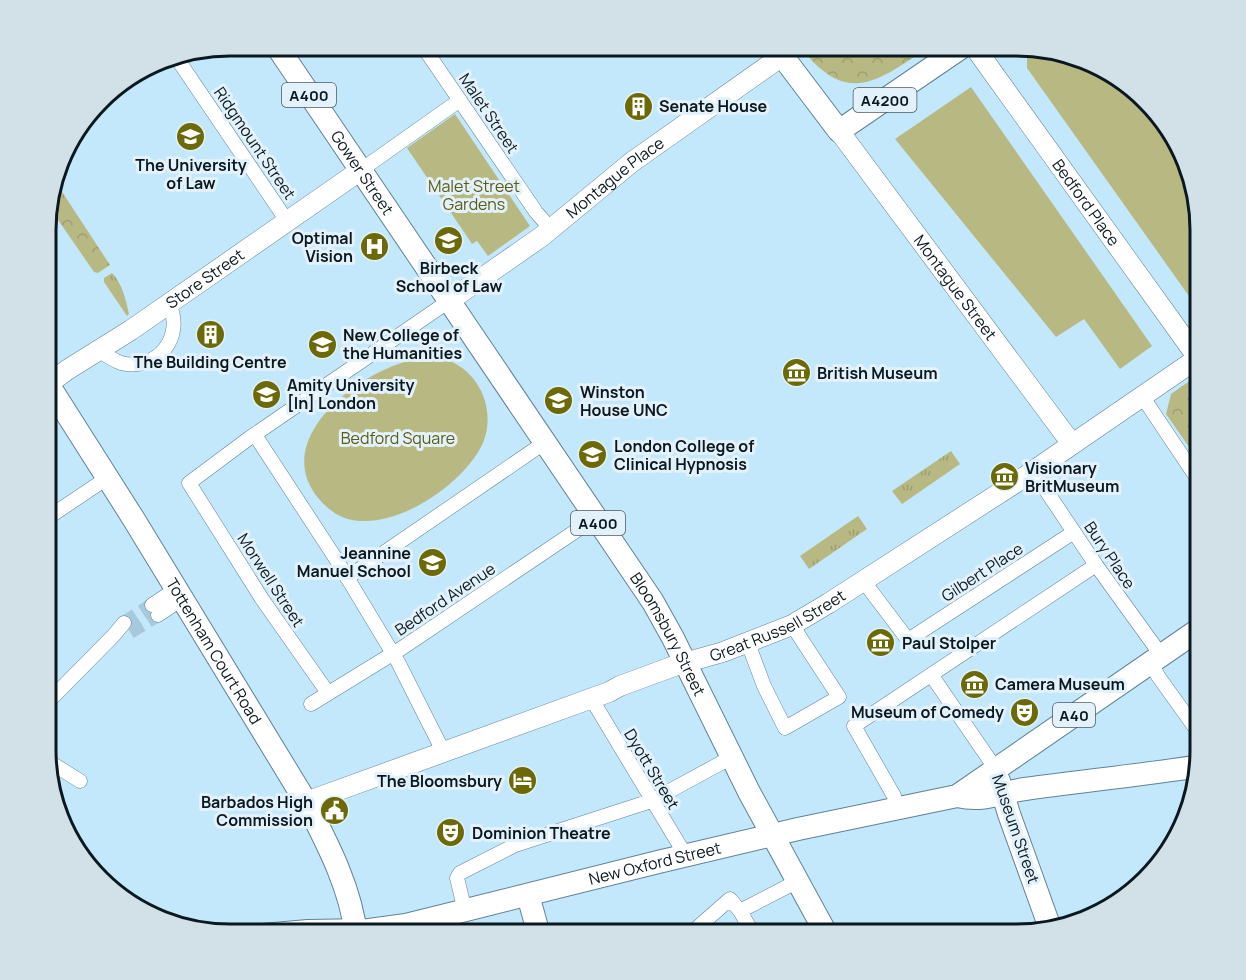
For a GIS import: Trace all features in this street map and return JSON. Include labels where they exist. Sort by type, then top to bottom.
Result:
[{"type":"main road","name":"Gower Street","points":[[283,56],[449,302]]},
{"type":"main road","name":"A4200","points":[[782,56],[839,131],[949,56]]},
{"type":"main road","name":"A400","points":[[449,302],[544,443]]},
{"type":"main road","name":"Tottenham Court Road","points":[[55,400],[107,478],[306,802],[349,896],[354,924]]},
{"type":"main road","name":"Bloomsbury Street","points":[[544,443],[653,602],[774,835]]},
{"type":"main road","name":"A40","points":[[957,796],[1190,635]]},
{"type":"main road","points":[[957,796],[972,799],[992,798],[1025,789],[1189,767]]},
{"type":"main road","name":"Museum Street","points":[[995,768],[1048,921]]},
{"type":"main road","name":"New Oxford Street","points":[[407,924],[774,835],[957,796]]},
{"type":"main road","name":"A400","points":[[774,835],[821,924]]},
{"type":"main road","points":[[528,895],[536,924]]},
{"type":"street","name":"Malet Street","points":[[430,56],[536,212],[550,228]]},
{"type":"street","name":"Montague Place","points":[[449,302],[541,237],[632,162],[771,56]]},
{"type":"street","name":"Bedford Place","points":[[982,56],[1190,345]]},
{"type":"street","name":"Ridgmount Street","points":[[180,63],[287,221]]},
{"type":"street","points":[[361,170],[460,100]]},
{"type":"street","name":"Montague Street","points":[[839,131],[1071,444]]},
{"type":"street","name":"Store Street","points":[[55,383],[85,358],[100,351],[169,304],[361,170]]},
{"type":"street","points":[[443,751],[398,662],[260,431],[449,302]]},
{"type":"street","points":[[100,351],[124,363],[146,362],[156,356],[168,346],[175,329],[174,316],[169,304]]},
{"type":"street","name":"Great Russell Street","points":[[306,802],[620,686],[748,643],[792,625],[1033,471],[1190,363]]},
{"type":"street","points":[[1142,396],[1172,438],[1190,469]]},
{"type":"street","name":"Morwell Street","points":[[260,431],[189,483],[262,599],[328,693]]},
{"type":"street","points":[[347,578],[544,443]]},
{"type":"street","name":"Bury Place","points":[[1033,471],[1156,658],[1158,676],[1190,720]]},
{"type":"street","points":[[56,513],[107,478]]},
{"type":"street","name":"Bedford Avenue","points":[[311,704],[392,655],[595,518]]},
{"type":"street","name":"Gilbert Place","points":[[862,582],[868,586],[908,640],[1074,532]]},
{"type":"street","points":[[897,809],[894,796],[854,726],[1096,565]]},
{"type":"street","points":[[155,610],[179,594]]},
{"type":"street","points":[[748,643],[764,687],[785,728],[839,698],[792,625]]},
{"type":"street","points":[[56,694],[114,635],[127,627]]},
{"type":"street","name":"Museum Street","points":[[932,675],[995,768]]},
{"type":"street","name":"Dyott Street","points":[[591,698],[686,856]]},
{"type":"street","points":[[465,911],[457,878],[460,873],[515,845],[651,801],[732,757]]},
{"type":"street","points":[[57,767],[80,782]]},
{"type":"street","points":[[740,911],[798,881]]},
{"type":"street","points":[[702,924],[730,899],[748,924]]},
{"type":"green space","points":[[808,56],[915,56],[879,78],[863,82],[848,83],[832,77]]},
{"type":"green space","points":[[1028,56],[1062,61],[1083,69],[1113,85],[1140,106],[1155,123],[1173,152],[1187,195],[1190,218],[1190,298],[1027,68]]},
{"type":"green space","points":[[971,87],[1152,346],[1120,369],[1084,319],[1056,337],[895,139]]},
{"type":"green space","name":"Malet Street Gardens","points":[[455,114],[530,226],[488,256],[477,241],[472,244],[407,148]]},
{"type":"green space","points":[[60,189],[110,265],[98,273],[94,272],[56,217]]},
{"type":"green space","points":[[112,273],[123,292],[129,314],[127,316],[104,282],[104,278]]},
{"type":"green space","name":"Bedford Square","points":[[424,358],[452,362],[465,371],[480,388],[487,409],[488,421],[483,443],[463,472],[432,497],[414,507],[379,520],[355,521],[338,515],[319,499],[306,475],[305,452],[314,428],[331,407],[353,388],[377,373],[402,363]]},
{"type":"green space","points":[[1190,381],[1190,448],[1166,414],[1171,394]]},
{"type":"green space","points":[[951,451],[960,464],[902,504],[892,491]]},
{"type":"green space","points":[[858,516],[867,529],[809,569],[800,556]]},
{"type":"tunnel","points":[[124,623],[152,605]]},
{"type":"tunnel","points":[[130,632],[158,615]]},
{"type":"place","name":"Senate House","points":[[638,106]]},
{"type":"place","name":"The University of Law","points":[[191,137]]},
{"type":"place","name":"Birbeck School of Law","points":[[449,240]]},
{"type":"place","name":"Optimal Vision","points":[[374,247]]},
{"type":"place","name":"The Building Centre","points":[[210,334]]},
{"type":"place","name":"New College of the Humanities","points":[[322,344]]},
{"type":"place","name":"British Museum","points":[[796,373]]},
{"type":"place","name":"Amity University [In] London","points":[[266,394]]},
{"type":"place","name":"Winston House UNC","points":[[559,401]]},
{"type":"place","name":"London College of Clinical Hypnosis","points":[[593,455]]},
{"type":"place","name":"Visionary BritMuseum","points":[[1004,477]]},
{"type":"place","name":"Jeannine Manuel School","points":[[432,562]]},
{"type":"place","name":"Paul Stolper","points":[[881,643]]},
{"type":"place","name":"Camera Museum","points":[[974,684]]},
{"type":"place","name":"Museum of Comedy","points":[[1025,712]]},
{"type":"place","name":"The Bloomsbury","points":[[523,781]]},
{"type":"place","name":"Barbados High Commission","points":[[334,811]]},
{"type":"place","name":"Dominion Theatre","points":[[451,833]]}]
